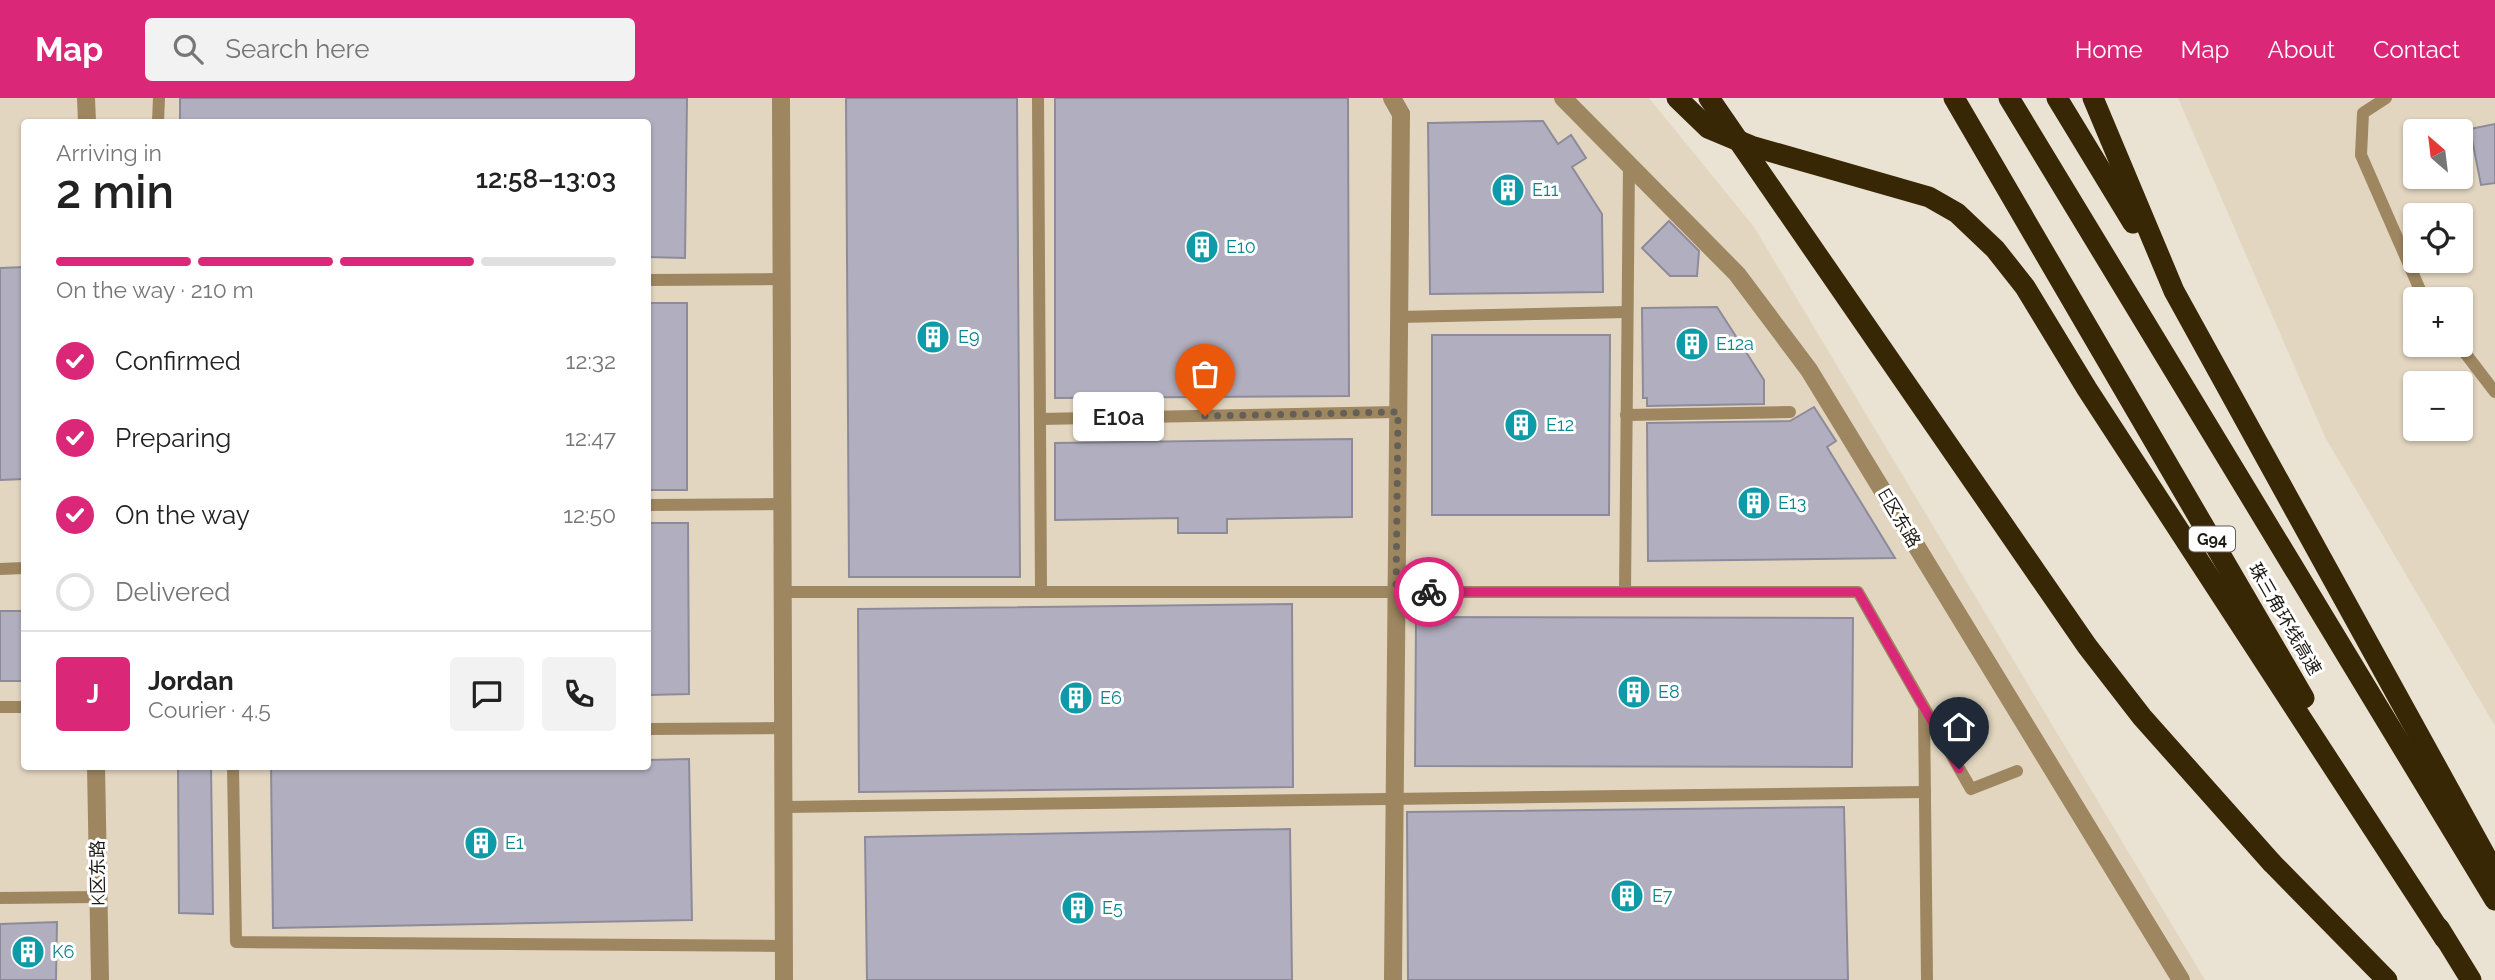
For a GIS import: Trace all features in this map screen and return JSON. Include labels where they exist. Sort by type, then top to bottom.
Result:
[{"type":"highway","points":[[1677,98],[1708,128],[1751,146],[1929,197],[1957,214],[1995,249],[2025,286],[2095,400],[2445,939]]},
{"type":"highway","points":[[1709,98],[2087,646],[2142,717],[2272,863],[2387,980]]},
{"type":"highway","name":"珠三角环线高速","points":[[1954,98],[2471,980]]},
{"type":"highway","name":"珠三角环线高速","points":[[2008,98],[2495,900]]},
{"type":"highway","points":[[2057,98],[2174,291],[2495,873]]},
{"type":"highway","points":[[2093,98],[2174,291]]},
{"type":"street","points":[[86,98],[87,119]]},
{"type":"street","points":[[781,98],[784,980]]},
{"type":"street","name":"E区东路","points":[[1563,98],[1737,274],[1809,370],[2181,980]]},
{"type":"street","points":[[1392,980],[1399,317],[1397,106]]},
{"type":"street","name":"K区东路","points":[[96,770],[100,980]]},
{"type":"lane","points":[[158,119],[159,98]]},
{"type":"lane","points":[[1038,98],[1041,592]]},
{"type":"lane","points":[[2386,98],[2363,113],[2361,155],[2419,287]]},
{"type":"lane","points":[[1625,592],[1629,164]]},
{"type":"lane","points":[[651,280],[782,279]]},
{"type":"lane","points":[[1399,317],[1627,312]]},
{"type":"lane","points":[[2468,357],[2495,392]]},
{"type":"lane","points":[[1040,419],[1398,412]]},
{"type":"lane","points":[[1626,415],[1790,412]]},
{"type":"lane","points":[[651,505],[783,504]]},
{"type":"lane","points":[[0,569],[21,568]]},
{"type":"lane","points":[[783,592],[1858,592],[1971,789],[2017,771]]},
{"type":"lane","points":[[0,707],[21,707]]},
{"type":"lane","points":[[1924,709],[1927,980]]},
{"type":"lane","points":[[651,729],[784,728]]},
{"type":"lane","points":[[233,770],[236,942],[784,946]]},
{"type":"lane","points":[[784,807],[1925,792]]},
{"type":"lane","points":[[0,898],[99,897]]},
{"type":"shaded area","points":[[0,98],[1649,98],[1754,227],[2205,980],[0,980]]},
{"type":"shaded area","points":[[2178,98],[2495,98],[2495,726],[2325,437]]},
{"type":"building","points":[[180,98],[687,98],[685,258],[651,257],[651,119],[180,119]]},
{"type":"building","name":"E9","points":[[846,98],[1017,98],[1020,577],[849,577]]},
{"type":"building","name":"E10","points":[[1055,98],[1348,98],[1349,396],[1055,398]]},
{"type":"building","name":"E11","points":[[1543,121],[1558,144],[1571,135],[1586,158],[1572,167],[1602,214],[1603,292],[1430,294],[1428,123]]},
{"type":"building","points":[[2495,124],[2495,183],[2481,185],[2473,144],[2473,128]]},
{"type":"building","points":[[1669,221],[1699,251],[1697,276],[1670,276],[1642,248]]},
{"type":"building","points":[[21,267],[21,479],[0,480],[0,268]]},
{"type":"building","points":[[651,303],[687,303],[687,490],[651,490]]},
{"type":"building","name":"E12a","points":[[1717,307],[1764,380],[1764,404],[1647,406],[1647,398],[1643,398],[1642,308]]},
{"type":"building","name":"E12","points":[[1432,335],[1610,335],[1609,515],[1432,515]]},
{"type":"building","name":"E13","points":[[1814,407],[1836,441],[1827,447],[1895,558],[1648,561],[1647,423],[1790,421]]},
{"type":"building","points":[[1352,439],[1352,517],[1227,519],[1227,533],[1178,533],[1178,518],[1055,520],[1055,443]]},
{"type":"building","points":[[651,523],[688,523],[689,694],[651,695]]},
{"type":"building","name":"E6","points":[[1292,604],[1293,787],[859,792],[858,609]]},
{"type":"building","points":[[0,611],[21,611],[21,681],[0,681]]},
{"type":"building","name":"E8","points":[[1416,617],[1853,618],[1852,767],[1415,766]]},
{"type":"building","name":"E1","points":[[689,759],[692,920],[273,928],[271,770],[651,770],[651,760]]},
{"type":"building","points":[[178,770],[211,770],[213,914],[179,913]]},
{"type":"building","name":"E7","points":[[1844,807],[1848,980],[1408,980],[1407,812]]},
{"type":"building","name":"E5","points":[[1290,829],[1292,980],[867,980],[865,837]]},
{"type":"building","name":"K6","points":[[57,922],[56,980],[0,980],[0,924]]},
{"type":"way so far","points":[[1205,416],[1398,412],[1396,592],[1429,592]]},
{"type":"place","name":"E11","points":[[1508,190]]},
{"type":"place","name":"E10","points":[[1202,247]]},
{"type":"place","name":"E9","points":[[933,337]]},
{"type":"place","name":"E12a","points":[[1692,344]]},
{"type":"place","name":"E10a","points":[[1205,416]]},
{"type":"place","name":"E12","points":[[1521,425]]},
{"type":"place","name":"E13","points":[[1754,503]]},
{"type":"place","name":"E8","points":[[1634,692]]},
{"type":"place","name":"E6","points":[[1076,698]]},
{"type":"place","name":"E1","points":[[481,843]]},
{"type":"place","name":"E7","points":[[1627,896]]},
{"type":"place","name":"E5","points":[[1078,908]]},
{"type":"place","name":"K6","points":[[28,952]]},
{"type":"route","points":[[1429,592],[1858,592],[1959,769]]}]
